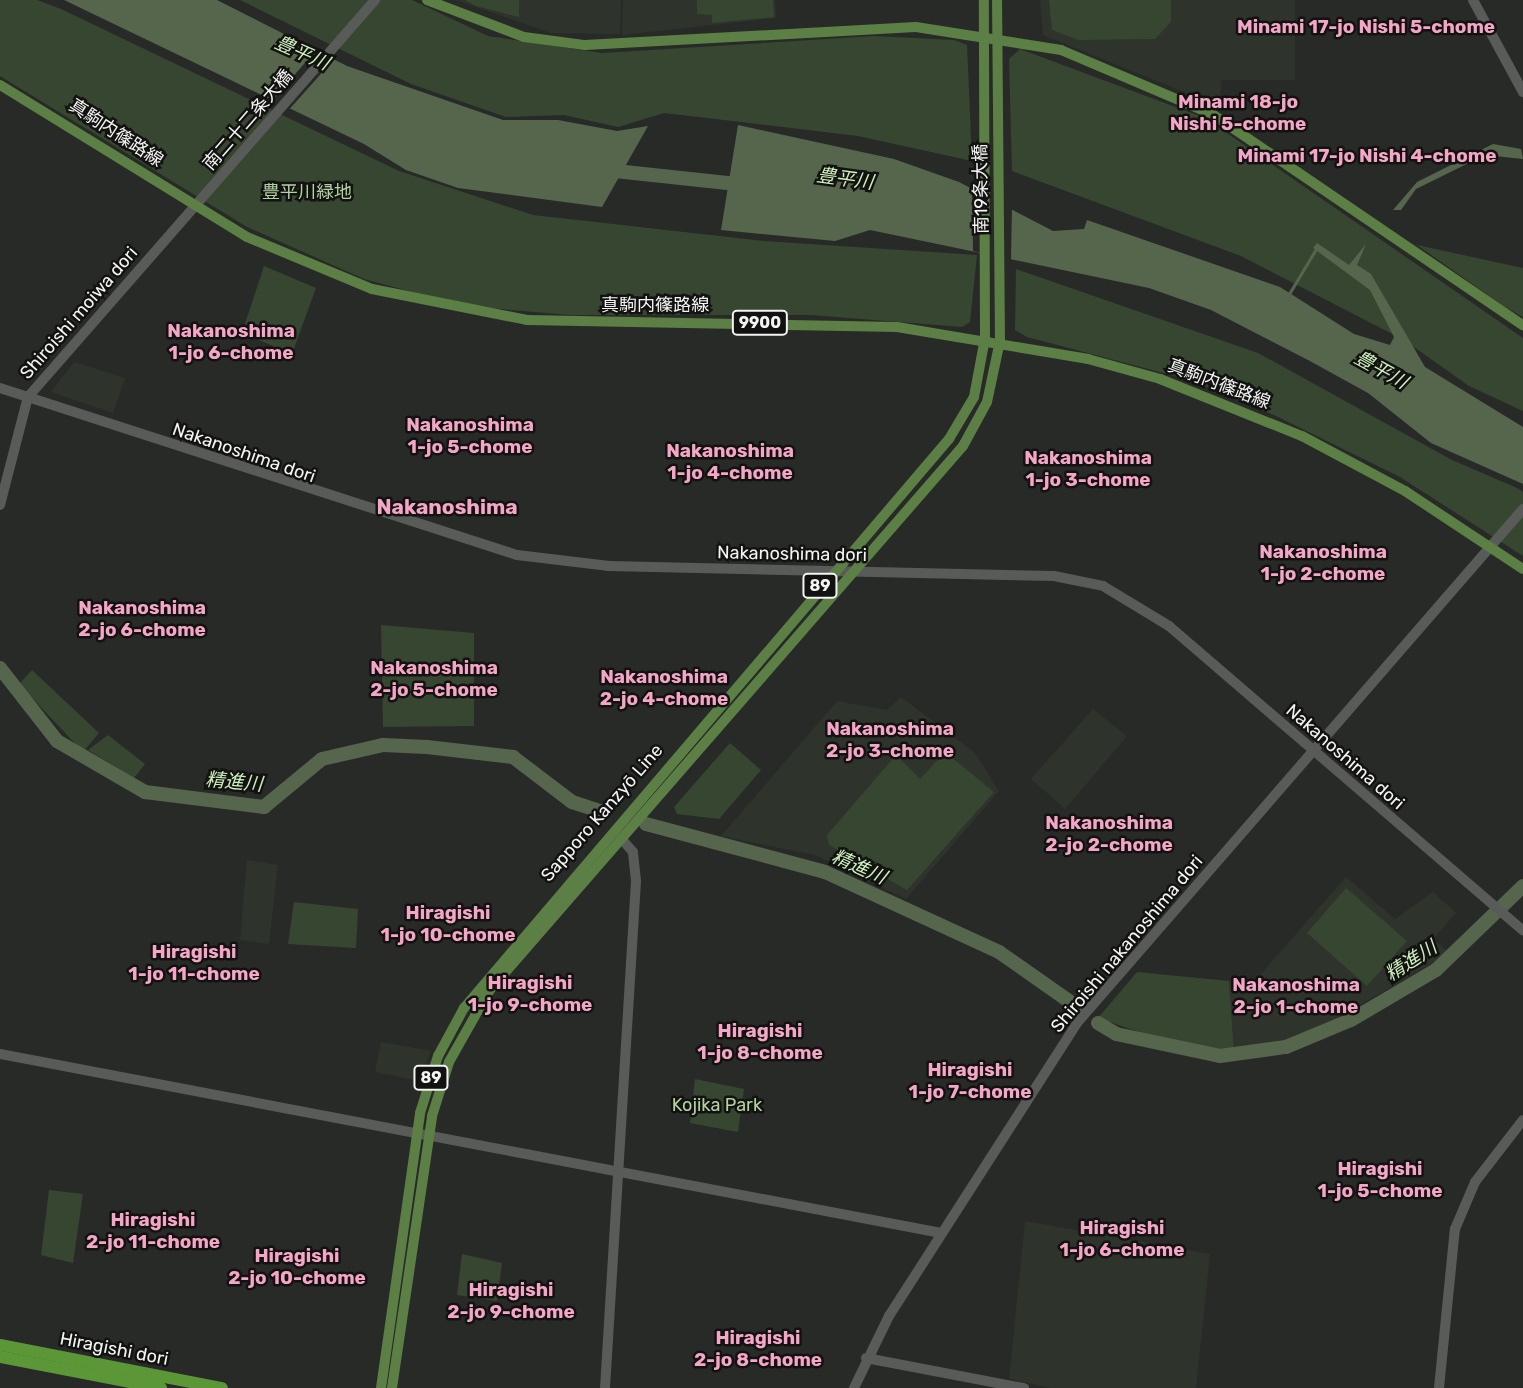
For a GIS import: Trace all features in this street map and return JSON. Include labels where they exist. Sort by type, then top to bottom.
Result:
[{"type":"highway","name":"Hiragishi dori","points":[[0,1345],[222,1388]]},
{"type":"highway","name":"Hiragishi dori","points":[[0,1357],[161,1388]]},
{"type":"main road","points":[[427,0],[524,37],[585,45],[858,26],[982,39],[1106,65],[1212,114],[1523,325]]},
{"type":"main road","name":"89","points":[[982,39],[984,0]]},
{"type":"main road","name":"89","points":[[997,0],[997,42]]},
{"type":"main road","name":"南19条大橋","points":[[982,39],[985,333]]},
{"type":"main road","name":"南19条大橋","points":[[997,42],[1000,336]]},
{"type":"main road","name":"真駒内篠路線","points":[[0,85],[198,202],[326,273],[454,309],[576,322],[862,325],[1000,336],[1088,359],[1232,406],[1357,464],[1495,543],[1523,569]]},
{"type":"main road","name":"Sapporo Kanzyō Line","points":[[381,1388],[422,1134],[438,1056],[478,985],[962,419],[983,368],[985,333]]},
{"type":"main road","name":"Sapporo Kanzyō Line","points":[[393,1388],[422,1134],[449,1062],[489,992],[970,435],[988,402],[1000,336]]},
{"type":"street","name":"南二十二条大橋","points":[[198,202],[375,0]]},
{"type":"street","points":[[1472,0],[1523,92]]},
{"type":"street","name":"Shiroishi moiwa dori","points":[[0,505],[28,397],[198,202]]},
{"type":"street","name":"Nakanoshima dori","points":[[0,388],[506,553],[598,565],[1054,576],[1103,586],[1169,626],[1523,932]]},
{"type":"street","name":"Shiroishi nakanoshima dori","points":[[854,1388],[866,1358],[941,1233],[1077,1023],[1523,509]]},
{"type":"street","points":[[605,1388],[636,881],[634,852],[621,838]]},
{"type":"street","points":[[0,1054],[941,1233]]},
{"type":"street","points":[[1440,1388],[1455,1229],[1475,1182],[1523,1120]]},
{"type":"street","points":[[866,1358],[1024,1388]]},
{"type":"shaded area","points":[[456,0],[621,0],[620,34],[551,33]]},
{"type":"shaded area","points":[[623,0],[775,0],[776,18],[622,35]]},
{"type":"shaded area","points":[[1040,0],[1295,0],[1295,80],[1222,80],[1219,106],[1043,35]]},
{"type":"shaded area","points":[[74,362],[125,378],[113,413],[51,392]]},
{"type":"shaded area","points":[[901,697],[975,753],[999,791],[906,899],[815,855],[721,836],[837,701],[887,710]]},
{"type":"shaded area","points":[[1093,709],[1127,736],[1065,809],[1031,779]]},
{"type":"shaded area","points":[[247,860],[278,865],[269,944],[240,940]]},
{"type":"shaded area","points":[[1346,877],[1395,919],[1433,892],[1456,913],[1433,939],[1450,953],[1313,1032],[1271,1048],[1234,1051],[1229,981],[1253,983]]},
{"type":"shaded area","points":[[381,1042],[431,1051],[419,1081],[375,1072]]},
{"type":"shaded area","points":[[1025,1221],[1210,1254],[1196,1388],[1051,1388],[1009,1379]]},
{"type":"green space","name":"豊平川緑地","points":[[0,0],[37,0],[61,9],[399,171],[533,215],[764,241],[977,255],[970,322],[962,327],[811,315],[571,315],[464,306],[364,279],[247,227],[0,76]]},
{"type":"green space","points":[[240,0],[412,0],[488,36],[602,53],[874,36],[954,40],[967,45],[972,161],[858,136],[664,113],[618,127],[564,115],[506,117],[411,84]]},
{"type":"green space","points":[[465,0],[519,0],[519,17],[476,6]]},
{"type":"green space","points":[[697,0],[773,0],[774,17],[712,23],[712,15],[697,14]]},
{"type":"green space","points":[[1049,0],[1171,0],[1171,22],[1155,39],[1078,40],[1052,30]]},
{"type":"green space","points":[[1020,49],[1205,118],[1523,338],[1523,411],[1469,386],[1404,340],[1241,256],[1012,171],[1009,59]]},
{"type":"green space","points":[[1417,245],[1523,268],[1523,317],[1505,307]]},
{"type":"green space","points":[[264,266],[316,288],[292,354],[242,333]]},
{"type":"green space","points":[[1016,269],[1258,353],[1452,460],[1517,488],[1523,492],[1523,556],[1400,477],[1274,415],[1190,380],[1027,337],[1015,330]]},
{"type":"green space","points":[[381,625],[474,633],[474,726],[383,727]]},
{"type":"green space","points":[[32,670],[99,733],[83,752],[19,684]]},
{"type":"green space","points":[[108,735],[145,764],[134,778],[88,750]]},
{"type":"green space","points":[[730,743],[761,770],[719,819],[677,814],[674,807]]},
{"type":"green space","points":[[945,752],[994,792],[907,890],[829,845],[827,835],[896,755],[920,779]]},
{"type":"green space","points":[[1346,888],[1407,941],[1367,986],[1307,933]]},
{"type":"green space","points":[[294,902],[358,909],[356,948],[288,944]]},
{"type":"green space","points":[[1137,972],[1229,981],[1234,1051],[1192,1050],[1098,1018]]},
{"type":"green space","name":"Kojika Park","points":[[695,1079],[744,1089],[738,1132],[690,1123]]},
{"type":"green space","points":[[49,1190],[83,1194],[73,1263],[41,1255]]},
{"type":"green space","points":[[462,1254],[502,1263],[497,1301],[457,1295]]},
{"type":"water","points":[[64,0],[217,0],[347,66],[503,120],[558,120],[617,131],[648,126],[602,207],[458,188],[406,170],[364,144]]},
{"type":"water","points":[[738,125],[894,159],[959,182],[1053,231],[1084,229],[1087,220],[1280,287],[1354,334],[1390,345],[1394,337],[1370,290],[1313,248],[1317,243],[1349,265],[1366,244],[1357,265],[1371,274],[1425,367],[1523,427],[1523,484],[1431,443],[1368,393],[1308,360],[1211,310],[1149,288],[870,230],[835,241],[721,230]]},
{"type":"water","points":[[1493,144],[1521,149],[1523,159],[1485,155],[1416,189],[1401,210],[1393,210],[1417,182]]},
{"type":"pier","points":[[318,48],[336,57],[286,113],[268,105]]},
{"type":"pier","points":[[972,186],[1012,206],[1011,260],[973,251]]},
{"type":"waterway","name":"豊平川","points":[[606,170],[746,185]]},
{"type":"waterway","points":[[1289,294],[1316,249]]},
{"type":"waterway","name":"精進川","points":[[0,668],[57,741],[145,792],[264,807],[322,759],[383,745],[513,757],[572,802],[603,812]]},
{"type":"waterway","name":"精進川","points":[[646,824],[825,872],[999,952],[1076,1006]]},
{"type":"waterway","name":"精進川","points":[[1098,1023],[1116,1034],[1220,1056],[1286,1047],[1351,1020],[1436,970],[1523,886]]},
{"type":"district","name":"Minami 17-jo Nishi 5-chome","points":[[1366,27]]},
{"type":"district","name":"Minami 18-jo Nishi 5-chome","points":[[1238,113]]},
{"type":"district","name":"Minami 17-jo Nishi 4-chome","points":[[1367,156]]},
{"type":"district","name":"Nakanoshima 1-jo 6-chome","points":[[231,342]]},
{"type":"district","name":"Nakanoshima 1-jo 5-chome","points":[[470,436]]},
{"type":"district","name":"Nakanoshima 1-jo 4-chome","points":[[730,462]]},
{"type":"district","name":"Nakanoshima 1-jo 3-chome","points":[[1088,469]]},
{"type":"district","name":"Nakanoshima","points":[[447,507]]},
{"type":"district","name":"Nakanoshima 1-jo 2-chome","points":[[1323,563]]},
{"type":"district","name":"Nakanoshima 2-jo 6-chome","points":[[142,619]]},
{"type":"district","name":"Nakanoshima 2-jo 5-chome","points":[[434,679]]},
{"type":"district","name":"Nakanoshima 2-jo 4-chome","points":[[664,688]]},
{"type":"district","name":"Nakanoshima 2-jo 3-chome","points":[[890,740]]},
{"type":"district","name":"Nakanoshima 2-jo 2-chome","points":[[1109,834]]},
{"type":"district","name":"Hiragishi 1-jo 10-chome","points":[[448,924]]},
{"type":"district","name":"Hiragishi 1-jo 11-chome","points":[[194,963]]},
{"type":"district","name":"Hiragishi 1-jo 9-chome","points":[[530,994]]},
{"type":"district","name":"Nakanoshima 2-jo 1-chome","points":[[1296,996]]},
{"type":"district","name":"Hiragishi 1-jo 8-chome","points":[[760,1042]]},
{"type":"district","name":"Hiragishi 1-jo 7-chome","points":[[970,1081]]},
{"type":"district","name":"Hiragishi 1-jo 5-chome","points":[[1380,1180]]},
{"type":"district","name":"Hiragishi 2-jo 11-chome","points":[[153,1231]]},
{"type":"district","name":"Hiragishi 1-jo 6-chome","points":[[1122,1239]]},
{"type":"district","name":"Hiragishi 2-jo 10-chome","points":[[297,1267]]},
{"type":"district","name":"Hiragishi 2-jo 9-chome","points":[[511,1301]]},
{"type":"district","name":"Hiragishi 2-jo 8-chome","points":[[758,1349]]}]
